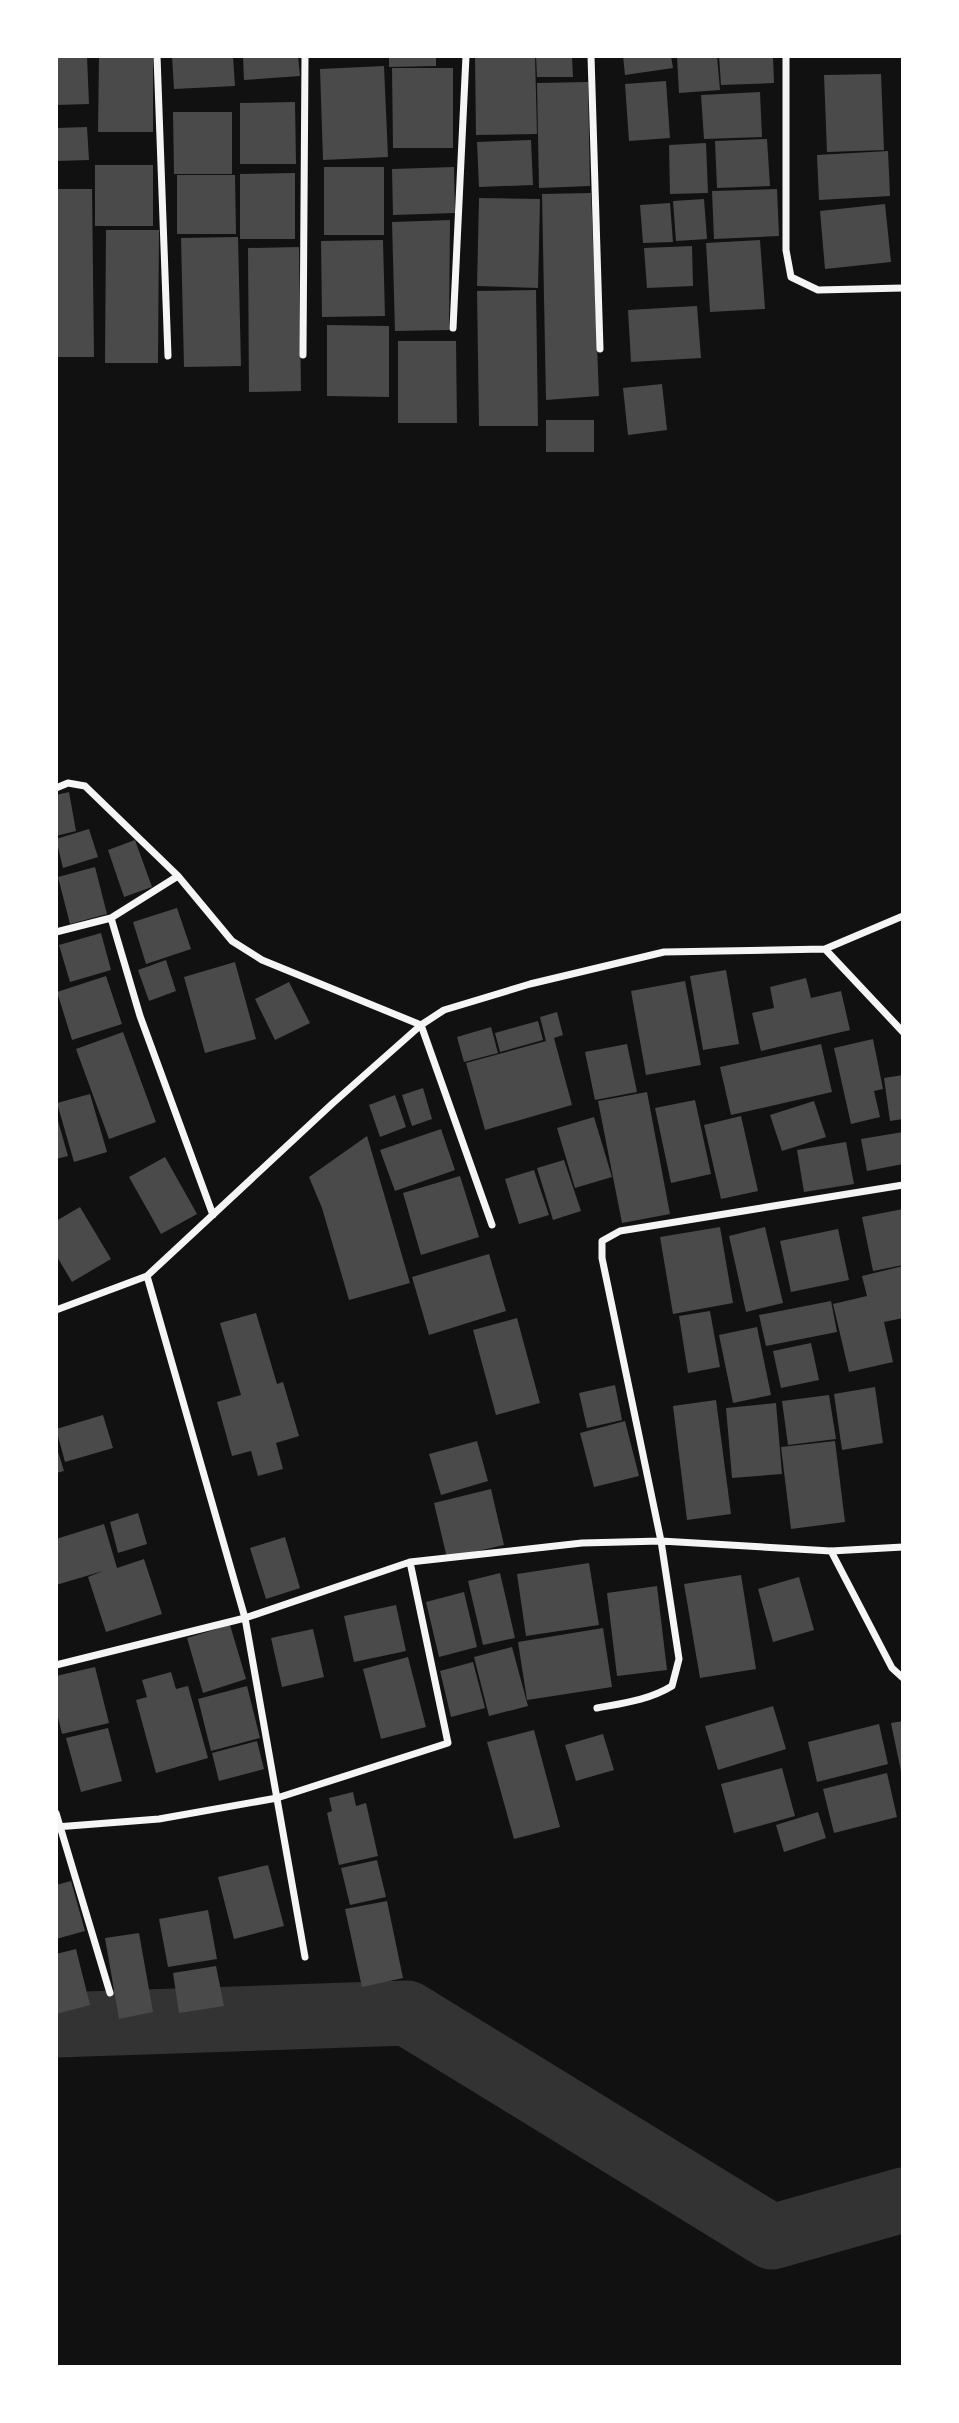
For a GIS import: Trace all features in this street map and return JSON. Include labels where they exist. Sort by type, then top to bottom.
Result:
[{"type":"street","points":[[158,56],[168,356]]},
{"type":"street","points":[[303,355],[305,56]]},
{"type":"street","points":[[453,328],[466,56]]},
{"type":"street","points":[[591,56],[600,349]]},
{"type":"street","points":[[786,56],[786,250],[792,276],[818,290],[903,288]]},
{"type":"street","points":[[56,788],[68,783],[85,786],[178,876],[232,941],[262,960],[421,1025],[492,1225]]},
{"type":"street","points":[[56,932],[111,918],[178,876]]},
{"type":"street","points":[[56,1310],[147,1276],[421,1025],[444,1010],[530,984],[664,952],[825,949],[903,916]]},
{"type":"street","points":[[111,918],[140,1016],[214,1215]]},
{"type":"street","points":[[825,949],[903,1032]]},
{"type":"street","points":[[597,1708],[651,1698],[672,1686],[679,1659],[661,1541],[601,1258],[601,1241],[611,1234],[632,1229],[903,1185]]},
{"type":"street","points":[[147,1276],[245,1618],[305,1957]]},
{"type":"street","points":[[56,1665],[245,1618],[410,1562],[582,1543],[661,1541],[831,1551],[903,1547]]},
{"type":"street","points":[[831,1551],[892,1668],[903,1678]]},
{"type":"street","points":[[58,1826],[159,1819],[277,1798],[448,1743],[410,1562]]},
{"type":"street","points":[[56,1813],[110,1993]]},
{"type":"building","points":[[56,56],[87,56],[89,104],[56,105]]},
{"type":"building","points":[[99,56],[153,56],[153,132],[98,132]]},
{"type":"building","points":[[172,56],[233,56],[235,86],[174,89]]},
{"type":"building","points":[[243,56],[298,56],[300,76],[244,80]]},
{"type":"building","points":[[389,56],[436,56],[436,66],[389,67]]},
{"type":"building","points":[[475,56],[535,56],[537,134],[476,135]]},
{"type":"building","points":[[536,56],[572,56],[573,77],[537,77]]},
{"type":"building","points":[[623,56],[671,56],[673,68],[625,75]]},
{"type":"building","points":[[677,56],[717,56],[720,90],[679,93]]},
{"type":"building","points":[[719,56],[773,56],[774,83],[721,85]]},
{"type":"building","points":[[384,66],[388,157],[323,160],[320,69]]},
{"type":"building","points":[[392,68],[453,68],[453,148],[393,148]]},
{"type":"building","points":[[881,74],[884,150],[827,152],[824,75]]},
{"type":"building","points":[[666,81],[670,138],[629,141],[625,84]]},
{"type":"building","points":[[588,82],[590,186],[539,188],[537,83]]},
{"type":"building","points":[[760,92],[762,137],[704,139],[701,95]]},
{"type":"building","points":[[295,102],[296,164],[240,164],[240,103]]},
{"type":"building","points":[[173,112],[232,112],[232,174],[174,174]]},
{"type":"building","points":[[87,127],[89,160],[56,161],[56,128]]},
{"type":"building","points":[[767,139],[770,186],[717,188],[715,141]]},
{"type":"building","points":[[531,140],[533,185],[479,187],[477,142]]},
{"type":"building","points":[[706,143],[708,193],[670,194],[669,145]]},
{"type":"building","points":[[888,151],[890,196],[819,200],[817,155]]},
{"type":"building","points":[[95,165],[153,165],[153,226],[95,226]]},
{"type":"building","points":[[324,167],[384,167],[384,235],[324,235]]},
{"type":"building","points":[[454,167],[455,213],[393,215],[392,169]]},
{"type":"building","points":[[295,173],[295,239],[240,239],[240,174]]},
{"type":"building","points":[[177,175],[235,175],[236,234],[177,234]]},
{"type":"building","points":[[56,189],[92,189],[94,357],[56,357]]},
{"type":"building","points":[[777,189],[779,236],[714,239],[712,191]]},
{"type":"building","points":[[591,193],[599,396],[546,400],[542,194]]},
{"type":"building","points":[[479,198],[540,199],[538,288],[477,286]]},
{"type":"building","points":[[704,199],[707,239],[676,241],[673,201]]},
{"type":"building","points":[[670,203],[673,242],[643,243],[640,205]]},
{"type":"building","points":[[885,204],[891,262],[825,269],[820,211]]},
{"type":"building","points":[[450,220],[449,330],[395,331],[392,222]]},
{"type":"building","points":[[106,230],[159,230],[158,363],[105,363]]},
{"type":"building","points":[[238,237],[241,366],[184,367],[181,238]]},
{"type":"building","points":[[383,240],[385,316],[322,317],[321,241]]},
{"type":"building","points":[[760,240],[765,309],[710,312],[706,243]]},
{"type":"building","points":[[692,246],[693,286],[647,288],[644,248]]},
{"type":"building","points":[[299,247],[301,391],[249,392],[248,248]]},
{"type":"building","points":[[536,290],[538,426],[479,426],[477,291]]},
{"type":"building","points":[[697,306],[701,358],[631,362],[628,310]]},
{"type":"building","points":[[327,325],[389,326],[389,397],[327,396]]},
{"type":"building","points":[[398,341],[456,341],[457,423],[398,423]]},
{"type":"building","points":[[662,384],[667,430],[628,435],[623,388]]},
{"type":"building","points":[[546,420],[594,420],[594,452],[546,452]]},
{"type":"building","points":[[69,792],[76,831],[56,836],[56,795]]},
{"type":"building","points":[[89,829],[98,857],[63,868],[56,839]]},
{"type":"building","points":[[135,840],[152,887],[124,897],[108,850]]},
{"type":"building","points":[[95,867],[107,914],[70,924],[58,877]]},
{"type":"building","points":[[177,908],[191,949],[146,964],[133,922]]},
{"type":"building","points":[[101,933],[111,970],[70,982],[59,945]]},
{"type":"building","points":[[166,960],[176,991],[149,1001],[138,970]]},
{"type":"building","points":[[235,962],[256,1039],[205,1053],[184,977]]},
{"type":"building","points":[[726,970],[739,1044],[703,1050],[690,976]]},
{"type":"building","points":[[106,976],[122,1024],[72,1040],[57,992]]},
{"type":"building","points":[[806,978],[811,998],[841,991],[850,1030],[761,1051],[752,1013],[774,1008],[770,987]]},
{"type":"building","points":[[685,981],[701,1065],[646,1075],[631,991]]},
{"type":"building","points":[[289,982],[310,1023],[275,1040],[255,999]]},
{"type":"building","points":[[557,1012],[563,1035],[554,1038],[572,1105],[485,1130],[466,1063],[546,1041],[540,1017]]},
{"type":"building","points":[[538,1021],[543,1040],[500,1052],[495,1033]]},
{"type":"building","points":[[491,1027],[498,1053],[464,1062],[457,1037]]},
{"type":"building","points":[[123,1032],[156,1122],[109,1139],[76,1049]]},
{"type":"building","points":[[873,1039],[883,1089],[874,1091],[880,1117],[851,1124],[834,1048]]},
{"type":"building","points":[[627,1044],[637,1092],[595,1100],[585,1052]]},
{"type":"building","points":[[821,1044],[832,1092],[731,1115],[720,1067]]},
{"type":"building","points":[[903,1075],[903,1119],[890,1121],[884,1078]]},
{"type":"building","points":[[423,1088],[432,1119],[412,1126],[402,1095]]},
{"type":"building","points":[[647,1092],[670,1214],[622,1223],[598,1101]]},
{"type":"building","points":[[90,1094],[107,1152],[74,1162],[57,1103]]},
{"type":"building","points":[[395,1095],[406,1127],[380,1137],[369,1105]]},
{"type":"building","points":[[695,1100],[711,1174],[671,1183],[655,1108]]},
{"type":"building","points":[[814,1101],[826,1137],[782,1151],[770,1115]]},
{"type":"building","points":[[56,1114],[68,1156],[56,1159]]},
{"type":"building","points":[[741,1116],[758,1191],[721,1199],[704,1125]]},
{"type":"building","points":[[594,1117],[612,1177],[575,1188],[557,1128]]},
{"type":"building","points":[[441,1129],[455,1170],[395,1191],[380,1150]]},
{"type":"building","points":[[903,1132],[903,1164],[867,1171],[861,1139]]},
{"type":"building","points":[[367,1136],[410,1283],[349,1300],[322,1208],[309,1177]]},
{"type":"building","points":[[846,1142],[854,1184],[804,1192],[797,1150]]},
{"type":"building","points":[[165,1157],[197,1214],[161,1234],[129,1177]]},
{"type":"building","points":[[564,1160],[581,1211],[553,1220],[537,1168]]},
{"type":"building","points":[[534,1170],[549,1215],[519,1224],[505,1179]]},
{"type":"building","points":[[460,1176],[479,1237],[421,1255],[403,1193]]},
{"type":"building","points":[[80,1207],[111,1259],[72,1282],[56,1255],[56,1221]]},
{"type":"building","points":[[903,1209],[903,1265],[873,1271],[862,1217]]},
{"type":"building","points":[[720,1227],[733,1303],[673,1314],[660,1237]]},
{"type":"building","points":[[765,1227],[783,1303],[746,1312],[729,1236]]},
{"type":"building","points":[[838,1229],[849,1280],[791,1292],[780,1241]]},
{"type":"building","points":[[489,1254],[506,1311],[429,1335],[412,1277]]},
{"type":"building","points":[[903,1266],[903,1318],[884,1322],[893,1362],[849,1372],[833,1304],[867,1296],[862,1276]]},
{"type":"building","points":[[831,1301],[837,1332],[766,1346],[759,1315]]},
{"type":"building","points":[[710,1311],[720,1367],[688,1373],[679,1316]]},
{"type":"building","points":[[256,1313],[277,1384],[283,1382],[299,1436],[276,1443],[283,1469],[258,1476],[251,1451],[232,1456],[217,1402],[241,1395],[220,1323]]},
{"type":"building","points":[[517,1318],[540,1403],[496,1415],[473,1330]]},
{"type":"building","points":[[757,1327],[771,1395],[733,1403],[719,1335]]},
{"type":"building","points":[[811,1343],[819,1380],[781,1388],[773,1351]]},
{"type":"building","points":[[615,1385],[622,1420],[587,1428],[579,1393]]},
{"type":"building","points":[[875,1387],[883,1443],[842,1450],[834,1394]]},
{"type":"building","points":[[829,1395],[836,1439],[788,1445],[782,1401]]},
{"type":"building","points":[[716,1400],[731,1514],[687,1520],[673,1406]]},
{"type":"building","points":[[776,1403],[782,1474],[732,1478],[726,1408]]},
{"type":"building","points":[[103,1415],[113,1448],[65,1462],[56,1429]]},
{"type":"building","points":[[625,1421],[639,1476],[594,1487],[580,1433]]},
{"type":"building","points":[[477,1441],[488,1481],[441,1495],[429,1454]]},
{"type":"building","points":[[835,1441],[845,1522],[791,1529],[781,1447]]},
{"type":"building","points":[[56,1445],[64,1471],[56,1473]]},
{"type":"building","points":[[491,1489],[504,1545],[447,1558],[434,1503]]},
{"type":"building","points":[[138,1513],[147,1544],[118,1553],[110,1522]]},
{"type":"building","points":[[104,1524],[117,1568],[144,1559],[162,1614],[106,1632],[88,1577],[103,1571],[56,1585],[56,1539]]},
{"type":"building","points":[[285,1537],[300,1588],[266,1599],[250,1548]]},
{"type":"building","points":[[589,1563],[599,1625],[526,1636],[517,1574]]},
{"type":"building","points":[[500,1573],[515,1638],[483,1645],[468,1581]]},
{"type":"building","points":[[741,1575],[756,1669],[700,1678],[684,1584]]},
{"type":"building","points":[[799,1577],[814,1630],[773,1642],[758,1589]]},
{"type":"building","points":[[657,1586],[667,1670],[617,1676],[607,1593]]},
{"type":"building","points":[[464,1592],[477,1647],[439,1657],[426,1602]]},
{"type":"building","points":[[396,1605],[406,1651],[354,1662],[344,1616]]},
{"type":"building","points":[[230,1625],[246,1679],[203,1693],[187,1638]]},
{"type":"building","points":[[603,1628],[612,1687],[527,1700],[518,1642]]},
{"type":"building","points":[[313,1629],[324,1677],[282,1687],[271,1638]]},
{"type":"building","points":[[512,1647],[528,1706],[489,1716],[474,1657]]},
{"type":"building","points":[[408,1657],[426,1727],[381,1739],[363,1669]]},
{"type":"building","points":[[473,1662],[485,1708],[451,1717],[440,1671]]},
{"type":"building","points":[[95,1667],[109,1723],[62,1734],[56,1709],[56,1676]]},
{"type":"building","points":[[171,1672],[176,1689],[188,1686],[208,1758],[156,1773],[136,1700],[147,1697],[142,1680]]},
{"type":"building","points":[[247,1686],[260,1738],[211,1751],[198,1699]]},
{"type":"building","points":[[773,1706],[786,1749],[718,1770],[705,1726]]},
{"type":"building","points":[[903,1721],[903,1776],[902,1776],[891,1723]]},
{"type":"building","points":[[879,1724],[888,1764],[817,1782],[808,1742]]},
{"type":"building","points":[[108,1728],[122,1781],[81,1792],[66,1738]]},
{"type":"building","points":[[534,1730],[560,1827],[514,1839],[487,1742]]},
{"type":"building","points":[[603,1734],[614,1770],[576,1781],[565,1745]]},
{"type":"building","points":[[257,1741],[264,1769],[219,1781],[212,1753]]},
{"type":"building","points":[[782,1768],[795,1816],[734,1833],[721,1784]]},
{"type":"building","points":[[887,1773],[897,1817],[834,1833],[823,1789]]},
{"type":"building","points":[[353,1792],[356,1806],[366,1803],[378,1856],[339,1865],[327,1813],[332,1811],[329,1798]]},
{"type":"building","points":[[818,1812],[826,1838],[784,1852],[776,1825]]},
{"type":"building","points":[[377,1860],[386,1897],[350,1905],[341,1868]]},
{"type":"building","points":[[268,1865],[284,1926],[234,1939],[218,1877]]},
{"type":"building","points":[[71,1881],[85,1931],[56,1939],[56,1885]]},
{"type":"building","points":[[387,1901],[403,1978],[362,1987],[345,1909]]},
{"type":"building","points":[[208,1910],[217,1959],[168,1967],[159,1919]]},
{"type":"building","points":[[139,1933],[153,2012],[119,2019],[105,1938]]},
{"type":"building","points":[[76,1949],[90,2005],[56,2014],[56,1954]]},
{"type":"building","points":[[216,1966],[224,2006],[179,2013],[173,1973]]},
{"type":"waterway","points":[[56,2025],[407,2013],[772,2237],[903,2200]]}]
